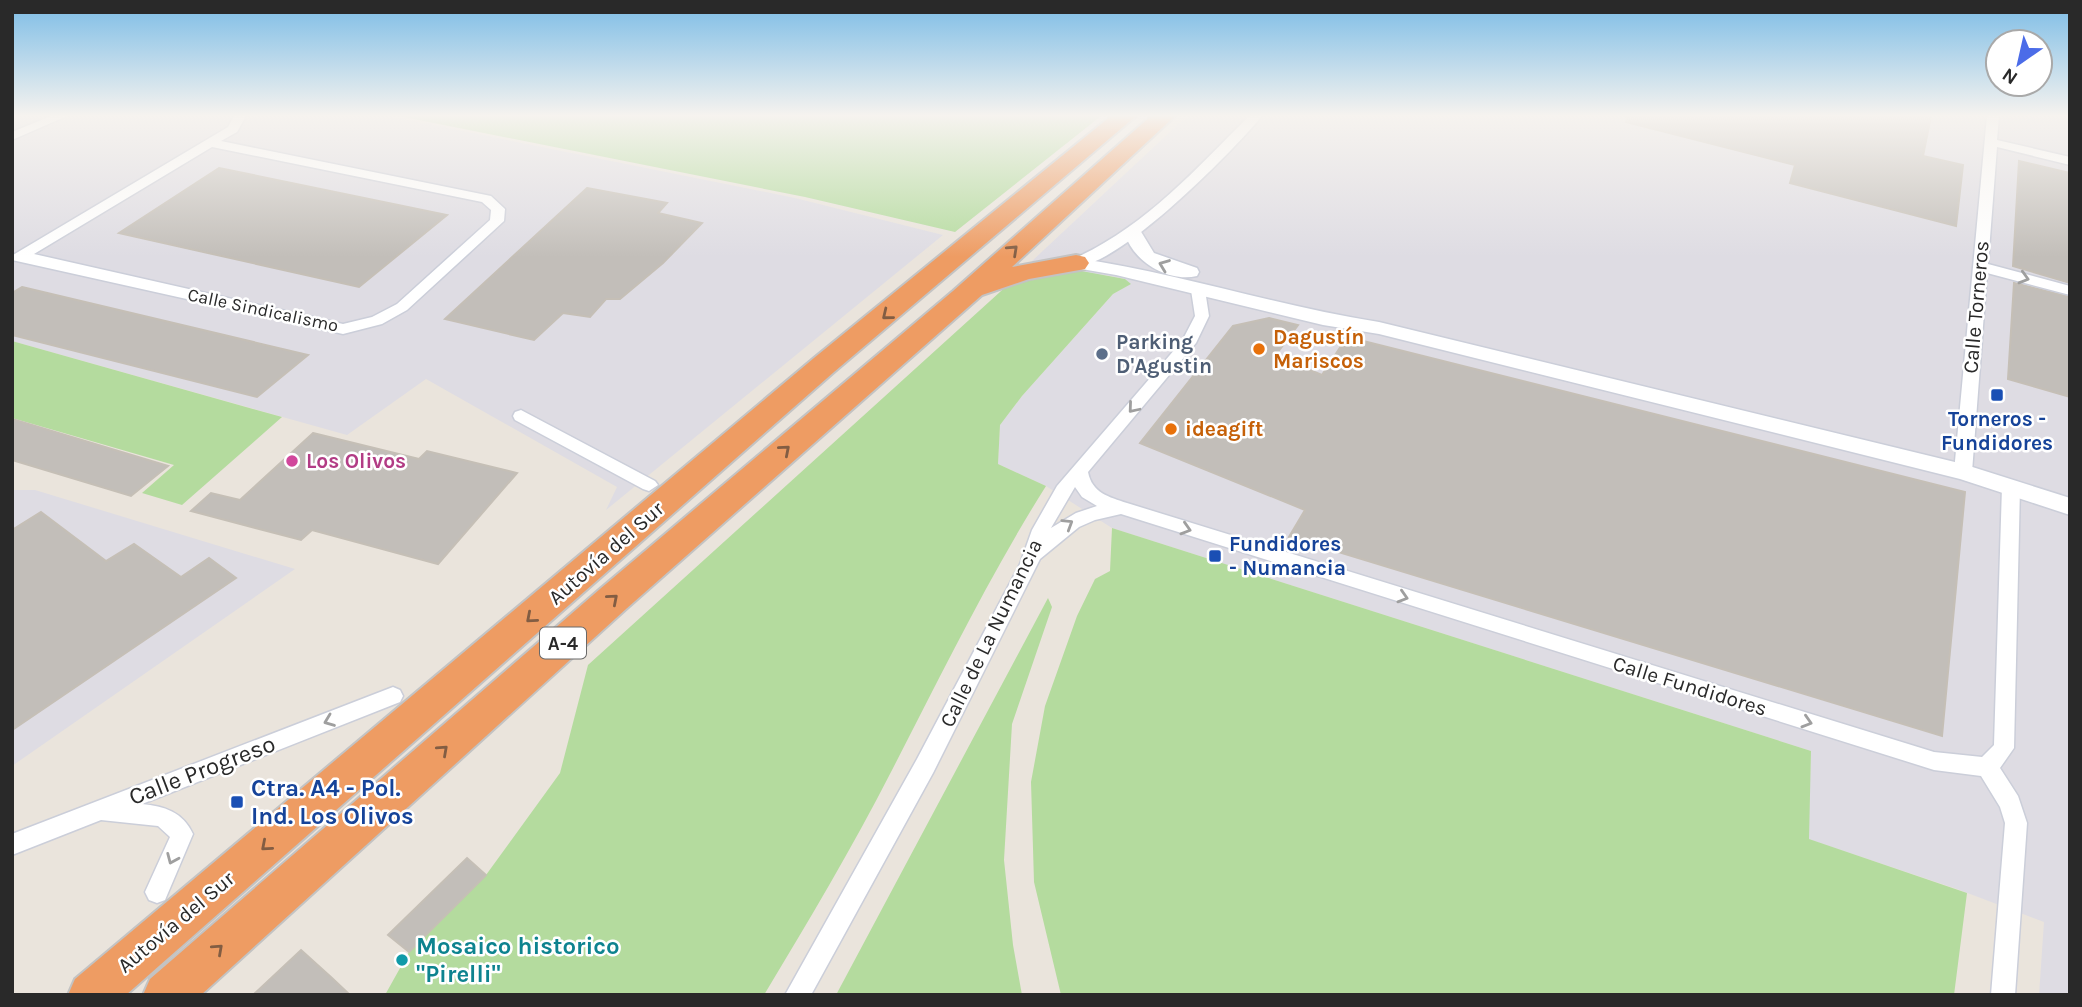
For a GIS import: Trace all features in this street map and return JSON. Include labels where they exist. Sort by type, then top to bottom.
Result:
[{"type":"highway","name":"Autovía del Sur","points":[[91,995],[824,365],[1068,163]]},
{"type":"highway","name":"Autovía del Sur","points":[[166,995],[613,599],[963,297],[1112,163]]},
{"type":"highway","points":[[963,297],[1023,272],[1076,263]]},
{"type":"highway","points":[[649,485],[782,381],[824,365]]},
{"type":"street","points":[[17,259],[177,163]]},
{"type":"street","name":"Calle Sindicalismo","points":[[17,259],[343,328],[377,321],[402,307],[497,221],[498,209],[486,199],[309,163]]},
{"type":"street","points":[[1076,263],[1102,254],[1134,234],[1207,163]]},
{"type":"street","name":"Calle Torneros","points":[[1963,472],[1989,163]]},
{"type":"street","points":[[1134,234],[1136,249],[1167,267],[1328,309],[1370,326]]},
{"type":"street","points":[[1076,263],[1116,269],[1323,319],[1370,326],[1963,472],[2070,507]]},
{"type":"street","points":[[1979,266],[2070,291]]},
{"type":"street","points":[[1198,290],[1207,280],[1214,279]]},
{"type":"street","name":"Calle de La Numancia","points":[[797,995],[925,766],[1029,564],[1041,530],[1063,490],[1188,342],[1202,316],[1198,290]]},
{"type":"street","points":[[521,416],[649,485]]},
{"type":"street","name":"Calle Fundidores","points":[[1079,472],[1080,484],[1088,494],[1121,508],[1922,757],[1987,767]]},
{"type":"street","points":[[2003,995],[2016,823],[2010,803],[1987,767],[2004,748],[2011,487]]},
{"type":"street","points":[[1029,564],[1053,534],[1070,520],[1121,508]]},
{"type":"street","name":"Calle Progreso","points":[[12,845],[393,696]]},
{"type":"street","points":[[99,810],[163,816],[182,834],[157,892]]},
{"type":"shaded area","points":[[12,163],[621,163],[795,198],[943,235],[606,510],[617,487],[426,379],[347,435],[12,341]]},
{"type":"shaded area","points":[[1137,163],[2070,163],[2070,995],[2039,995],[2044,922],[1957,889],[1808,839],[1811,751],[1112,528],[1046,486],[998,464],[1000,425],[1022,396],[1113,294],[1130,284],[1125,279],[1105,275],[1033,273],[1032,261]]},
{"type":"shaded area","points":[[12,490],[35,490],[295,569],[12,766]]},
{"type":"green space","points":[[635,163],[1042,163],[955,232],[805,197]]},
{"type":"green space","points":[[1076,270],[1125,279],[1131,284],[1113,294],[1022,396],[1000,425],[998,464],[1046,486],[985,591],[861,829],[764,995],[385,995],[409,952],[486,875],[560,773],[588,665],[1011,282],[1019,277]]},
{"type":"green space","points":[[12,341],[282,417],[182,505],[142,493],[174,465],[12,418]]},
{"type":"green space","points":[[1112,528],[1811,751],[1809,839],[1967,893],[1954,995],[1061,995],[1034,882],[1031,782],[1045,706],[1077,616],[1095,579],[1110,571]]},
{"type":"green space","points":[[1048,598],[1052,607],[1012,724],[1004,860],[1013,945],[1022,995],[836,995]]},
{"type":"building","points":[[1787,163],[1963,165],[1956,226],[1790,183],[1795,165]]},
{"type":"building","points":[[2019,163],[2070,173],[2070,283],[2013,266]]},
{"type":"building","points":[[219,168],[447,215],[359,287],[119,233]]},
{"type":"building","points":[[587,188],[667,203],[658,213],[702,223],[663,263],[620,299],[606,299],[590,317],[563,313],[534,340],[445,319]]},
{"type":"building","points":[[2014,283],[2070,297],[2070,397],[2008,379]]},
{"type":"building","points":[[22,287],[308,355],[257,397],[12,335],[12,293]]},
{"type":"building","points":[[1269,318],[1298,325],[1275,356],[1322,375],[1347,337],[1965,492],[1942,736],[1289,537],[1305,510],[1140,443],[1233,326]]},
{"type":"building","points":[[12,419],[168,466],[131,496],[12,460]]},
{"type":"building","points":[[313,433],[419,459],[427,451],[517,473],[438,564],[312,530],[301,540],[191,511],[211,493],[240,500]]},
{"type":"building","points":[[41,512],[106,561],[134,544],[181,577],[209,558],[236,578],[12,730],[12,530]]},
{"type":"building","points":[[467,858],[486,875],[409,952],[388,935]]},
{"type":"building","points":[[301,950],[332,978],[350,995],[253,995]]},
{"type":"place","name":"Dagustín Mariscos","points":[[1259,349]]},
{"type":"place","name":"Parking D'Agustin","points":[[1102,354]]},
{"type":"place","name":"Torneros - Fundidores","points":[[1997,395]]},
{"type":"place","name":"ideagift","points":[[1171,429]]},
{"type":"place","name":"Los Olivos","points":[[292,461]]},
{"type":"place","name":"Fundidores - Numancia","points":[[1215,556]]},
{"type":"place","name":"Ctra. A4 - Pol. Ind. Los Olivos","points":[[237,802]]},
{"type":"place","name":"Mosaico historico \"Pirelli\"","points":[[402,960]]}]
